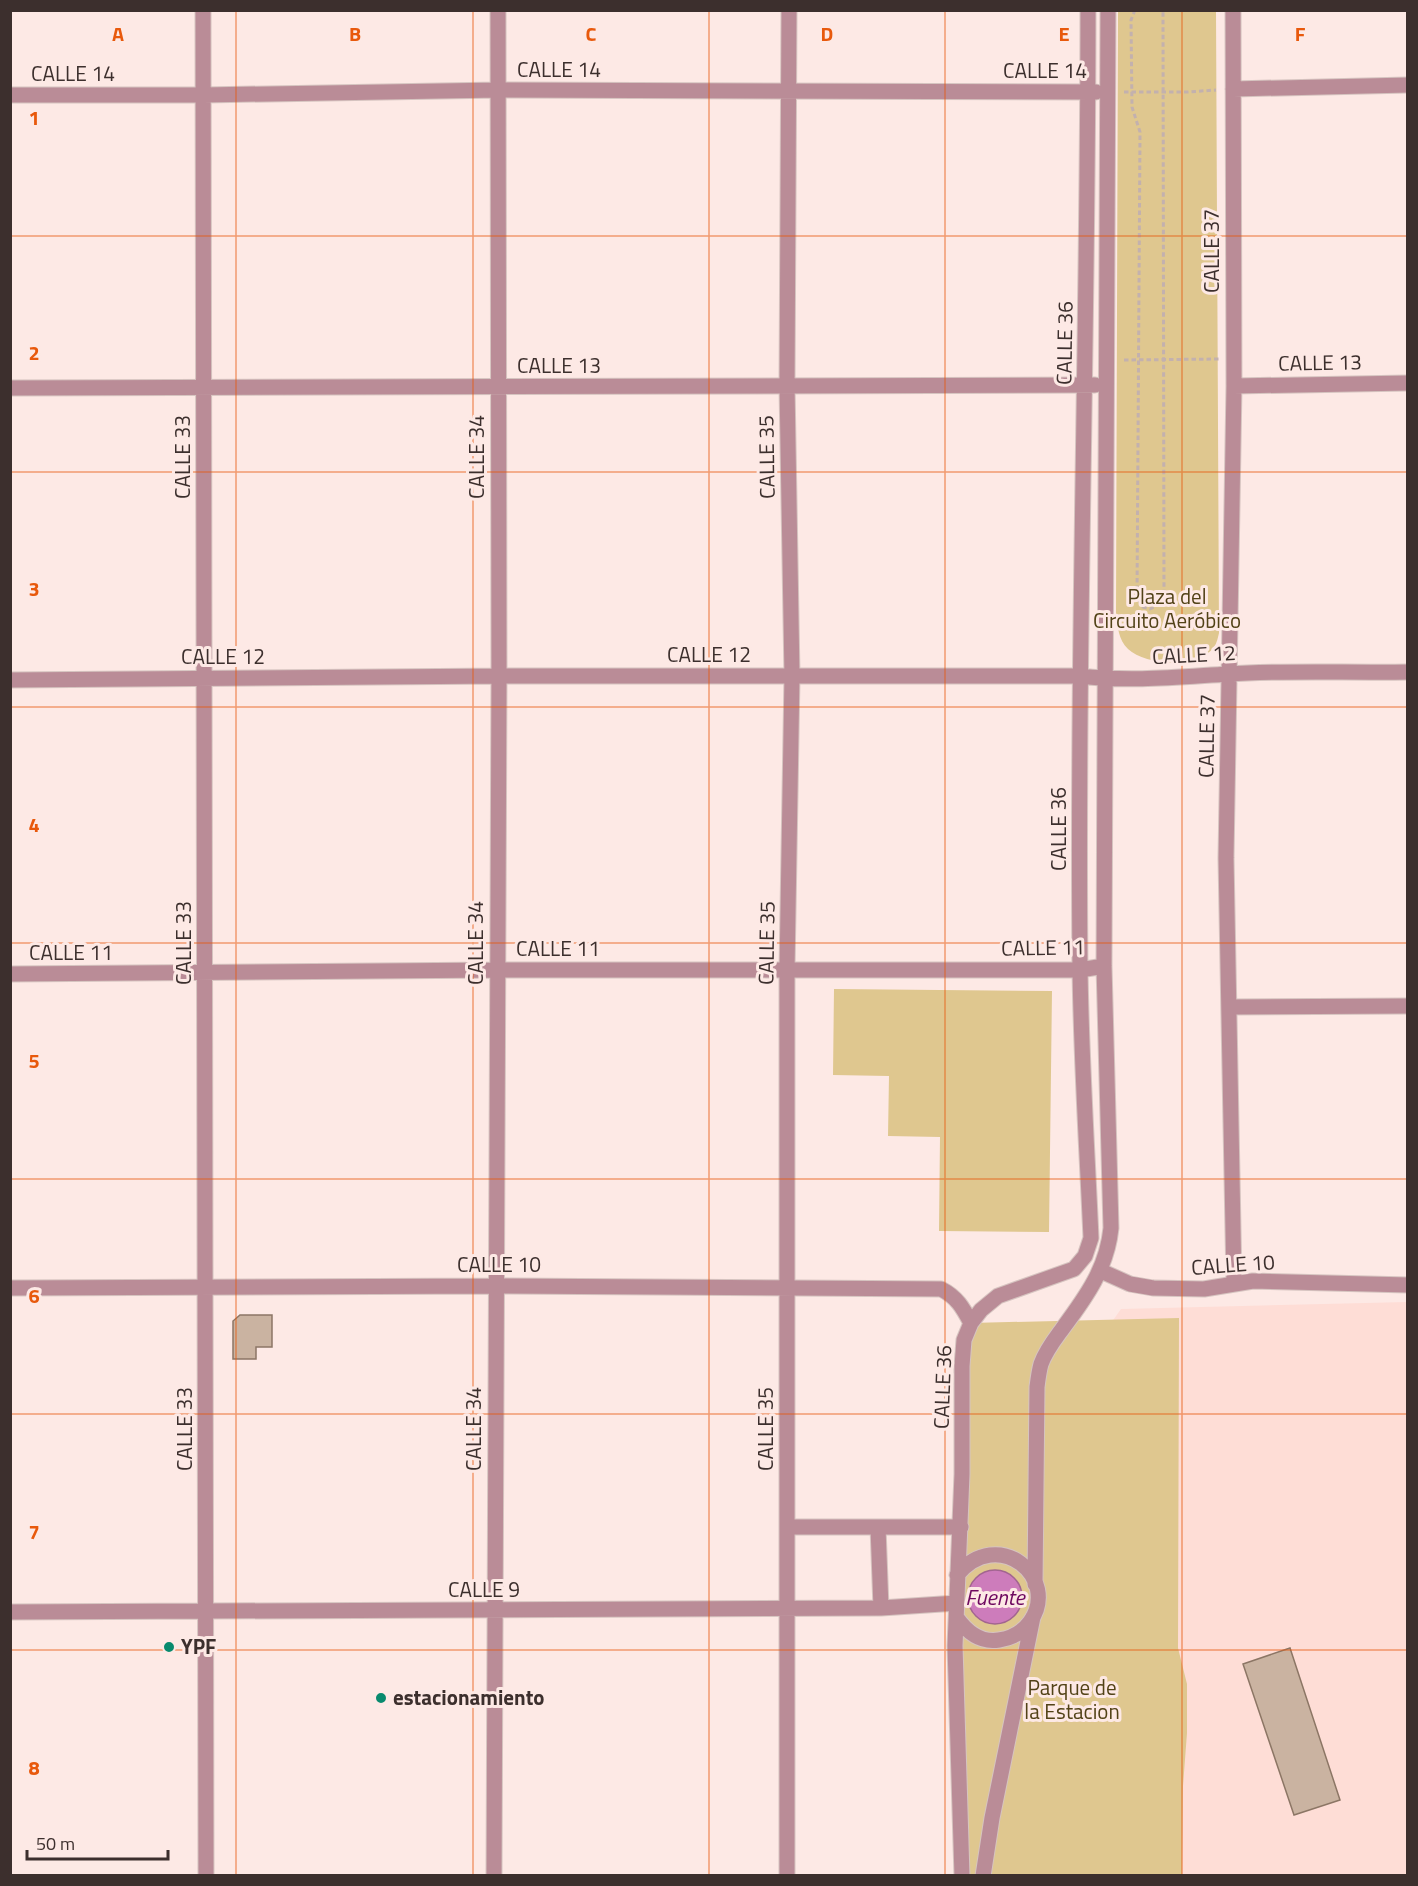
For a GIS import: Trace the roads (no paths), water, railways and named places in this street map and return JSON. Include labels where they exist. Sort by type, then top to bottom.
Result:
[{"type":"street","name":"CALLE 33","points":[[203,10],[206,1875]]},
{"type":"street","name":"CALLE 34","points":[[494,1875],[499,676],[498,10]]},
{"type":"street","name":"CALLE 35","points":[[787,1875],[788,970],[792,676],[787,386],[789,10]]},
{"type":"street","name":"CALLE 36","points":[[957,1575],[961,1527],[964,1340],[971,1323],[981,1310],[1006,1292],[1074,1269],[1085,1256],[1091,1238],[1080,970],[1080,676],[1086,385],[1088,10]]},
{"type":"street","name":"CALLE 36","points":[[1035,1584],[1037,1387],[1041,1364],[1050,1346],[1089,1292],[1101,1271],[1110,1244],[1112,1228],[1104,966],[1108,10]]},
{"type":"street","name":"CALLE 37","points":[[1233,10],[1234,386],[1227,858],[1234,1283]]},
{"type":"street","points":[[1233,89],[1407,85]]},
{"type":"street","name":"CALLE 14","points":[[10,95],[204,95],[498,90],[1107,92]]},
{"type":"street","name":"CALLE 13","points":[[1234,386],[1407,383]]},
{"type":"street","name":"CALLE 13","points":[[10,388],[1107,385]]},
{"type":"street","name":"CALLE 12","points":[[10,680],[499,676],[1080,676],[1104,679],[1185,678],[1229,674],[1407,672]]},
{"type":"street","name":"CALLE 11","points":[[10,974],[496,970],[1080,970],[1104,966]]},
{"type":"street","points":[[1229,1007],[1407,1006]]},
{"type":"street","name":"CALLE 10","points":[[1101,1271],[1130,1284],[1153,1288],[1204,1289],[1253,1281],[1407,1285]]},
{"type":"street","name":"CALLE 10","points":[[10,1288],[495,1286],[941,1289],[952,1294],[971,1323]]},
{"type":"street","points":[[787,1527],[961,1527]]},
{"type":"street","points":[[878,1527],[881,1608]]},
{"type":"street","points":[[962,1875],[955,1646],[957,1575],[973,1560],[994,1554],[1015,1559],[1031,1574],[1035,1584],[1037,1606],[992,1818],[983,1875]]},
{"type":"street","name":"CALLE 9","points":[[10,1612],[786,1609],[881,1608],[957,1603]]},
{"type":"street","points":[[957,1618],[972,1635],[994,1641],[1017,1635],[1033,1617]]},
{"type":"water","name":"Fuente","points":[[995,1570],[1005,1572],[1014,1578],[1020,1587],[1022,1597],[1020,1607],[1014,1616],[1005,1622],[995,1624],[985,1622],[976,1616],[970,1607],[968,1597],[970,1587],[976,1578],[985,1572]]},
{"type":"place","name":"YPF","points":[[169,1647]]},
{"type":"place","name":"estacionamiento","points":[[381,1698]]},
{"type":"park label","name":"Plaza del Circuito Aeróbico","points":[[1167,609]]},
{"type":"park label","name":"Parque de la Estacion","points":[[1072,1700]]}]
